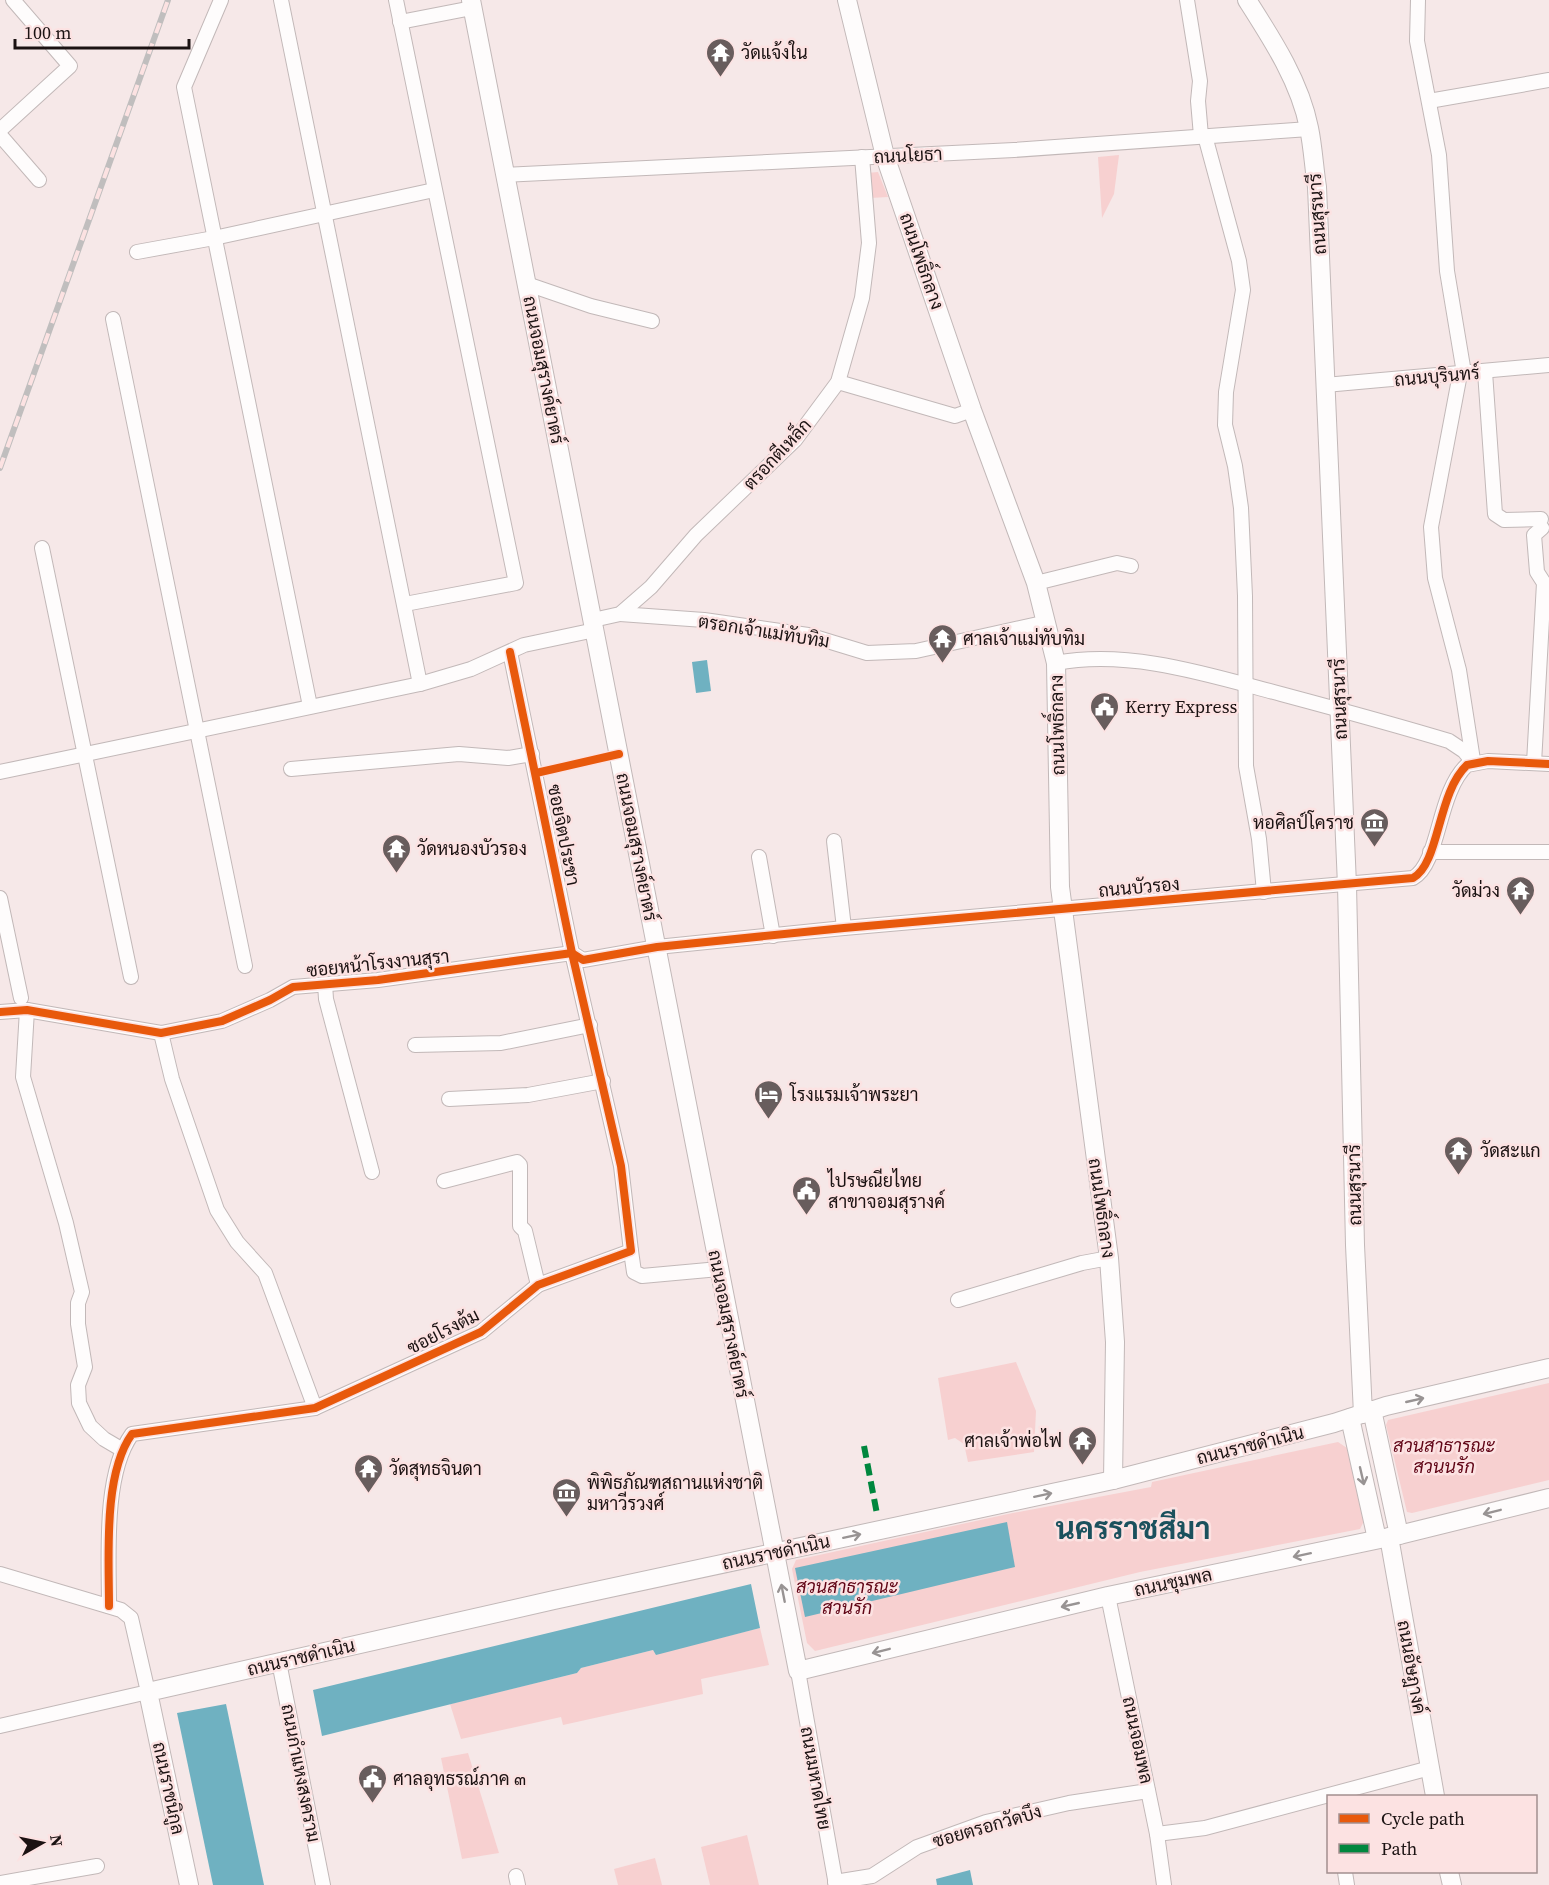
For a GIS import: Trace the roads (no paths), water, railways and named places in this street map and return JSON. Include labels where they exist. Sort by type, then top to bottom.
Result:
[{"type":"main road","name":"ถนนโพธิ์กลาง","points":[[847,0],[885,156],[972,410],[1036,583],[1056,663],[1062,908],[1109,1258],[1115,1342],[1113,1480]]},
{"type":"main road","name":"ถนนสุรนารี","points":[[1247,0],[1288,70],[1303,106],[1309,129],[1317,188],[1347,885],[1355,1245],[1362,1414],[1388,1537]]},
{"type":"main road","name":"ถนนจอมสุรางค์ยาตร์","points":[[472,4],[798,1671]]},
{"type":"main road","name":"ถนนราชดำเนิน","points":[[148,1692],[774,1552],[1113,1480],[1362,1414],[1549,1368]]},
{"type":"main road","name":"ถนนชุมพล","points":[[798,1671],[1108,1596],[1388,1537],[1549,1498]]},
{"type":"main road","name":"ถนนอัษฎางค์","points":[[1388,1537],[1436,1795]]},
{"type":"main road","name":"ถนนราชนิกูล","points":[[148,1692],[186,1885]]},
{"type":"street","points":[[0,130],[70,66],[13,0]]},
{"type":"street","points":[[221,0],[184,87],[310,706]]},
{"type":"street","points":[[281,0],[420,684]]},
{"type":"street","points":[[396,0],[516,584],[405,604]]},
{"type":"street","points":[[1187,0],[1200,81],[1198,101],[1203,136],[1239,261],[1243,290],[1239,327],[1226,392],[1225,425],[1235,466],[1241,508],[1246,766],[1259,839],[1263,892]]},
{"type":"street","points":[[1418,0],[1417,41],[1440,154],[1447,271],[1462,373],[1431,527],[1435,579],[1459,670],[1473,762]]},
{"type":"street","points":[[400,22],[472,4]]},
{"type":"street","points":[[1429,101],[1549,80]]},
{"type":"street","name":"ถนนโยธา","points":[[505,175],[885,156],[1309,129]]},
{"type":"street","points":[[0,135],[39,180]]},
{"type":"street","name":"ตรอกตีเหล็ก","points":[[0,772],[420,684],[471,669],[524,645],[594,625],[620,614],[651,587],[696,536],[795,440],[838,382],[861,298],[869,243],[862,157]]},
{"type":"street","points":[[137,252],[214,238],[434,190]]},
{"type":"street","points":[[527,284],[591,306],[652,321]]},
{"type":"street","points":[[113,319],[245,966]]},
{"type":"street","name":"ถนนบุรินทร์","points":[[1325,385],[1485,372],[1549,364]]},
{"type":"street","points":[[1485,372],[1495,514],[1504,520],[1541,524],[1534,535],[1537,572],[1544,583],[1534,763]]},
{"type":"street","points":[[838,382],[955,416],[972,410]]},
{"type":"street","points":[[42,548],[131,977]]},
{"type":"street","points":[[1036,583],[1117,563],[1131,566]]},
{"type":"street","name":"ตรอกเจ้าแม่ทับทิม","points":[[620,614],[704,620],[808,635],[867,653],[916,651],[1047,622]]},
{"type":"street","name":"ซอยจิตประชา","points":[[510,652],[572,953]]},
{"type":"street","points":[[1056,663],[1093,658],[1116,659],[1245,684],[1449,741],[1464,751],[1473,762],[1549,764]]},
{"type":"street","points":[[291,769],[459,754],[508,758],[532,754]]},
{"type":"street","name":"ถนนบัวรอง","points":[[657,948],[844,928],[1413,878],[1426,868],[1450,788],[1461,771],[1473,762]]},
{"type":"street","points":[[834,841],[844,928]]},
{"type":"street","points":[[1430,852],[1549,852]]},
{"type":"street","points":[[759,857],[773,936]]},
{"type":"street","points":[[0,898],[24,1004],[23,1077],[66,1223],[82,1292],[78,1303],[78,1324],[85,1367],[78,1385],[79,1403],[90,1426],[104,1439],[121,1449],[108,1523],[109,1606]]},
{"type":"street","name":"ซอยหน้าโรงงานสุรา","points":[[0,1012],[24,1004],[160,1033],[222,1021],[293,987],[378,980],[572,953],[583,960],[657,948]]},
{"type":"street","points":[[572,953],[621,1166],[634,1272],[642,1276],[719,1269]]},
{"type":"street","points":[[325,984],[326,999],[372,1172]]},
{"type":"street","points":[[415,1044],[501,1042],[590,1025]]},
{"type":"street","points":[[160,1033],[172,1079],[217,1210],[237,1242],[265,1273],[315,1408]]},
{"type":"street","points":[[449,1099],[528,1095],[603,1081]]},
{"type":"street","points":[[444,1181],[517,1162],[520,1165],[520,1226],[525,1231],[538,1285]]},
{"type":"street","name":"ซอยโรงต้ม","points":[[121,1449],[132,1434],[315,1408],[481,1332],[538,1285],[631,1251]]},
{"type":"street","points":[[958,1300],[1082,1263],[1109,1258]]},
{"type":"street","points":[[0,1574],[121,1610],[131,1618],[148,1692]]},
{"type":"street","name":"ถนนจอมพล","points":[[1108,1596],[1157,1834],[1164,1885]]},
{"type":"street","name":"ถนนกำแหงสงคราม","points":[[279,1662],[323,1885]]},
{"type":"street","name":"ถนนมหาดไทย","points":[[798,1671],[836,1883]]},
{"type":"street","name":"ถนนราชดำเนิน","points":[[0,1726],[148,1692]]},
{"type":"street","points":[[1336,1795],[1430,1768]]},
{"type":"street","name":"ซอยตรอกวัดบึง","points":[[836,1883],[872,1875],[917,1846],[986,1822],[1069,1803],[1148,1791]]},
{"type":"street","points":[[1157,1834],[1205,1827],[1327,1797]]},
{"type":"street","points":[[0,1882],[97,1866]]},
{"type":"water","points":[[707,660],[711,691],[696,693],[692,662]]},
{"type":"water","points":[[1007,1522],[1015,1567],[805,1617],[795,1568]]},
{"type":"water","points":[[751,1584],[760,1628],[656,1655],[653,1650],[581,1668],[577,1673],[322,1736],[313,1690]]},
{"type":"water","points":[[226,1704],[264,1885],[213,1885],[177,1713]]},
{"type":"water","points":[[970,1870],[973,1885],[937,1885],[936,1879]]},
{"type":"railway","points":[[0,468],[168,0]]},
{"type":"place","name":"วัดแจ้งใน","points":[[720,78]]},
{"type":"place","name":"ศาลเจ้าแม่ทับทิม","points":[[942,664]]},
{"type":"place","name":"Kerry Express","points":[[1104,732]]},
{"type":"place","name":"หอศิลป์โคราช","points":[[1375,848]]},
{"type":"place","name":"วัดหนองบัวรอง","points":[[396,874]]},
{"type":"place","name":"วัดม่วง","points":[[1521,916]]},
{"type":"place","name":"โรงแรมเจ้าพระยา","points":[[769,1120]]},
{"type":"place","name":"วัดสะแก","points":[[1459,1176]]},
{"type":"place","name":"ไปรษณียไทย สาขาจอมสุรางค์","points":[[807,1216]]},
{"type":"place","name":"ศาลเจ้าพ่อไฟ","points":[[1083,1466]]},
{"type":"place","name":"วัดสุทธจินดา","points":[[368,1494]]},
{"type":"place","name":"พิพิธภัณฑสถานแห่งชาติ มหาวีรวงศ์","points":[[566,1518]]},
{"type":"place","name":"ศาลอุทธรณ์ภาค ๓","points":[[372,1804]]},
{"type":"district","name":"นครราชสีมา","points":[[1133,1528]]},
{"type":"park label","name":"สวนสาธารณะ สวนนรัก","points":[[1444,1455]]},
{"type":"park label","name":"สวนสาธารณะ สวนรัก","points":[[847,1596]]}]
